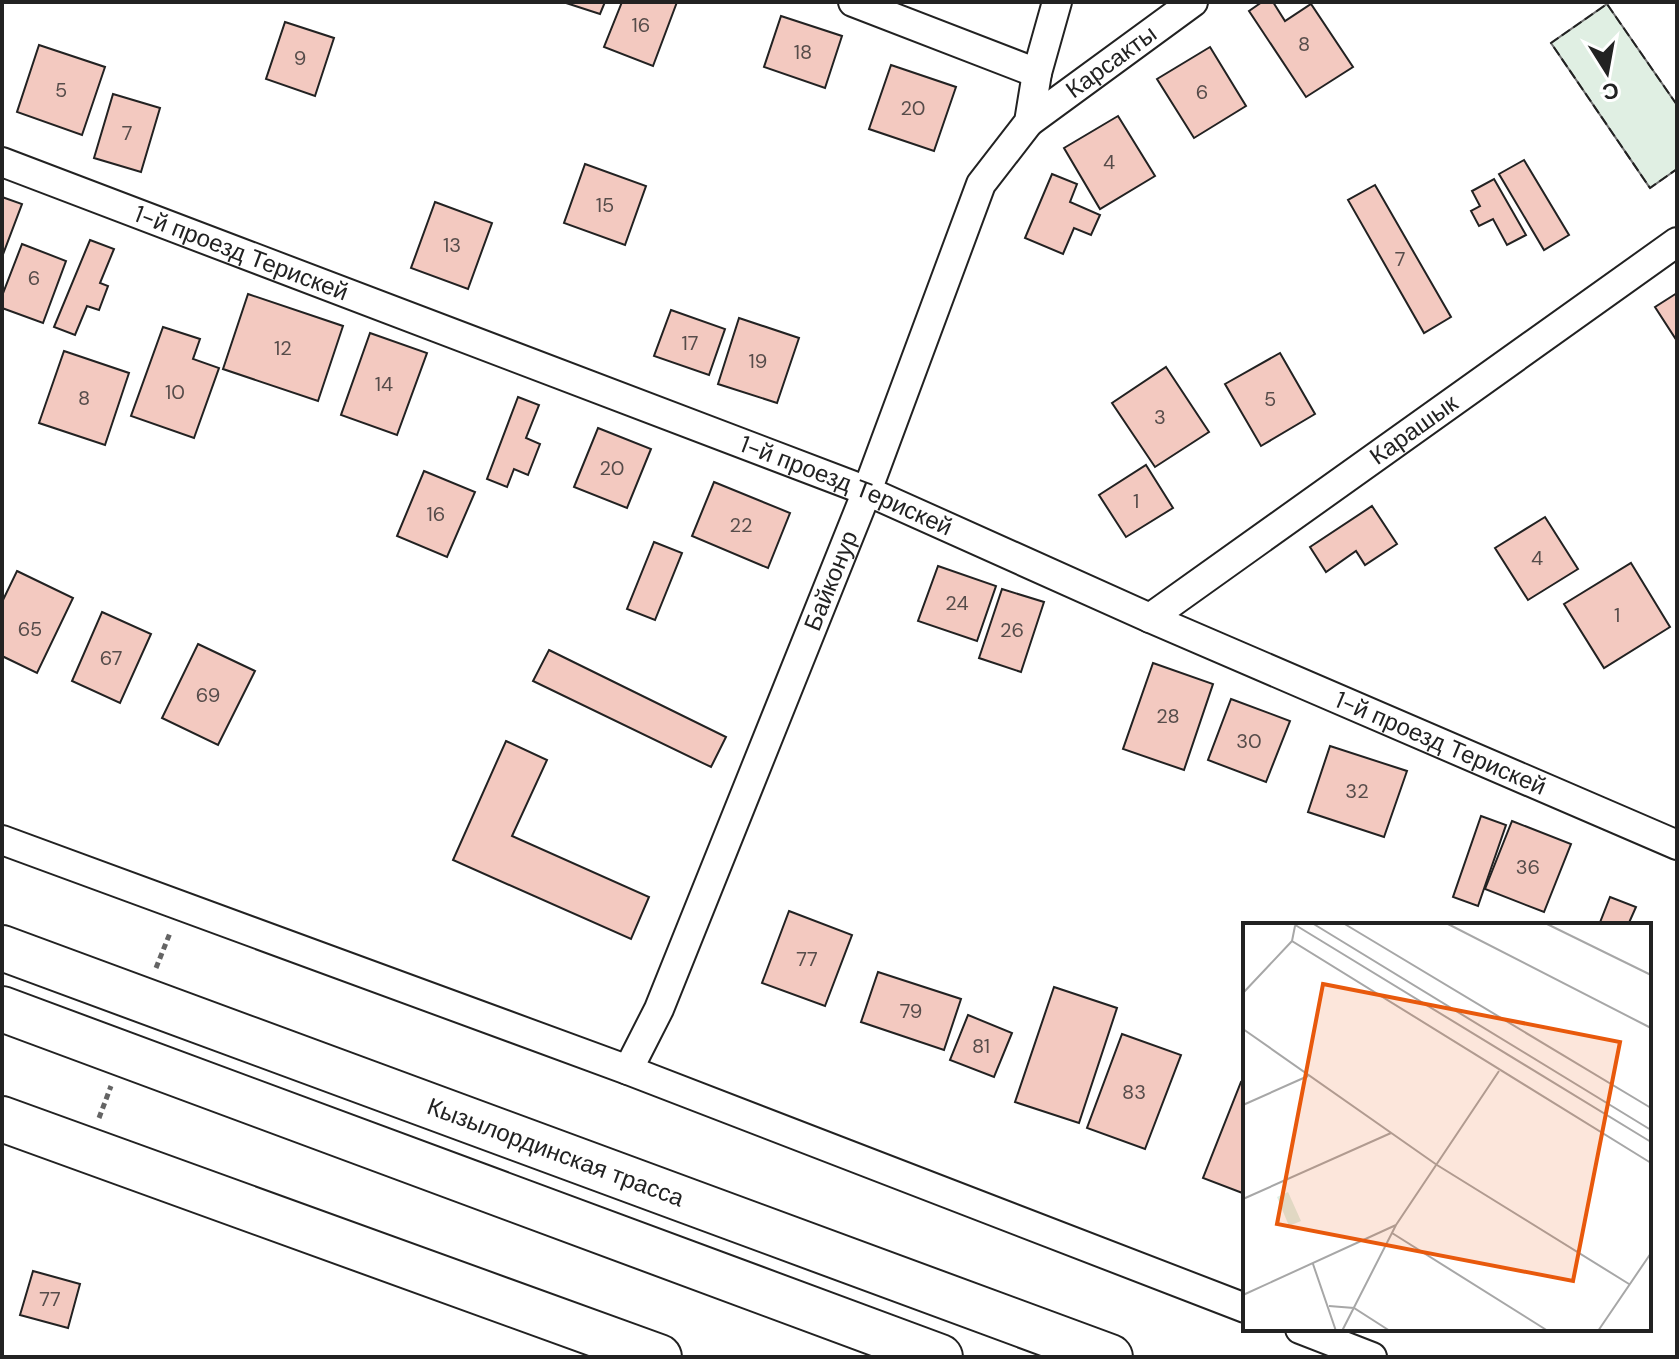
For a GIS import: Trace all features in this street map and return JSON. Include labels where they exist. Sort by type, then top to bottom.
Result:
[{"type":"highway","name":"Кызылординская трасса","points":[[2,948],[1110,1357]]},
{"type":"highway","points":[[2,1009],[940,1357]]},
{"type":"highway","points":[[359,1142],[378,1086]]},
{"type":"highway","points":[[2,1119],[659,1357]]},
{"type":"street","points":[[853,2],[1037,73]]},
{"type":"street","name":"Байконур","points":[[628,1070],[659,1009],[867,491],[981,184],[1029,122],[1037,73],[1057,2]]},
{"type":"street","name":"Карсакты","points":[[1029,122],[1193,2]]},
{"type":"street","name":"1-й проезд Терискей","points":[[2,162],[867,491],[1150,618],[1672,838]]},
{"type":"street","name":"Карашык","points":[[1150,618],[1677,242]]},
{"type":"street","points":[[2,840],[628,1070],[1243,1307]]},
{"type":"street","points":[[1305,1331],[1372,1357]]},
{"type":"green space","points":[[1607,4],[1677,105],[1677,169],[1650,188],[1551,43]]},
{"type":"building","points":[[563,2],[605,2],[600,14]]},
{"type":"building","points":[[622,2],[677,2],[653,66],[604,47]]},
{"type":"building","points":[[1262,2],[1273,2],[1285,21],[1311,4],[1353,67],[1306,97],[1249,11]]},
{"type":"building","points":[[781,16],[842,36],[825,88],[764,67]]},
{"type":"building","points":[[285,22],[334,38],[315,96],[266,79]]},
{"type":"building","points":[[39,45],[105,67],[82,135],[17,112]]},
{"type":"building","points":[[1210,47],[1246,106],[1194,138],[1157,79]]},
{"type":"building","points":[[891,65],[956,87],[934,151],[869,129]]},
{"type":"building","points":[[113,94],[160,108],[141,172],[94,158]]},
{"type":"building","points":[[1118,116],[1155,176],[1100,209],[1064,148]]},
{"type":"building","points":[[1524,160],[1569,235],[1544,250],[1499,174]]},
{"type":"building","points":[[585,164],[646,186],[625,245],[564,223]]},
{"type":"building","points":[[1052,174],[1077,184],[1070,202],[1100,215],[1091,235],[1074,228],[1063,254],[1025,238]]},
{"type":"building","points":[[1494,179],[1526,235],[1507,245],[1493,219],[1479,226],[1471,211],[1480,206],[1472,191]]},
{"type":"building","points":[[1375,185],[1451,317],[1424,333],[1348,200]]},
{"type":"building","points":[[2,197],[22,204],[2,257]]},
{"type":"building","points":[[435,202],[492,223],[468,289],[411,268]]},
{"type":"building","points":[[90,240],[114,249],[100,283],[108,286],[99,310],[87,306],[75,335],[54,327]]},
{"type":"building","points":[[22,244],[66,261],[43,323],[2,308],[2,296]]},
{"type":"building","points":[[1677,293],[1677,341],[1655,307]]},
{"type":"building","points":[[248,294],[343,326],[318,401],[223,369]]},
{"type":"building","points":[[671,310],[725,329],[709,375],[654,356]]},
{"type":"building","points":[[739,318],[799,338],[777,403],[718,384]]},
{"type":"building","points":[[163,327],[200,339],[193,359],[219,368],[194,438],[131,416]]},
{"type":"building","points":[[370,333],[427,353],[397,435],[341,415]]},
{"type":"building","points":[[64,351],[129,373],[105,445],[39,423]]},
{"type":"building","points":[[1280,353],[1315,414],[1261,446],[1225,384]]},
{"type":"building","points":[[1166,367],[1209,432],[1155,467],[1112,403]]},
{"type":"building","points":[[518,397],[539,405],[526,438],[540,444],[528,475],[514,469],[507,487],[487,479]]},
{"type":"building","points":[[598,428],[651,449],[627,508],[574,487]]},
{"type":"building","points":[[1146,465],[1173,508],[1126,537],[1099,495]]},
{"type":"building","points":[[424,471],[475,492],[447,557],[397,536]]},
{"type":"building","points":[[714,482],[790,513],[768,568],[692,536]]},
{"type":"building","points":[[1372,506],[1397,544],[1365,565],[1356,551],[1326,572],[1310,547]]},
{"type":"building","points":[[1545,517],[1578,569],[1528,600],[1495,548]]},
{"type":"building","points":[[654,542],[682,553],[655,620],[627,609]]},
{"type":"building","points":[[1631,563],[1670,627],[1604,668],[1564,604]]},
{"type":"building","points":[[938,566],[996,586],[977,641],[918,621]]},
{"type":"building","points":[[17,571],[73,598],[37,673],[2,656],[2,602]]},
{"type":"building","points":[[1002,589],[1044,602],[1021,672],[979,658]]},
{"type":"building","points":[[102,612],[151,634],[120,703],[72,681]]},
{"type":"building","points":[[198,644],[255,671],[218,745],[162,718]]},
{"type":"building","points":[[549,650],[726,737],[711,767],[533,681]]},
{"type":"building","points":[[1153,663],[1213,684],[1184,770],[1123,749]]},
{"type":"building","points":[[1231,699],[1290,721],[1266,782],[1208,760]]},
{"type":"building","points":[[506,741],[547,760],[512,836],[649,897],[631,939],[453,860]]},
{"type":"building","points":[[1330,746],[1407,771],[1384,837],[1308,812]]},
{"type":"building","points":[[1481,816],[1506,825],[1478,906],[1453,897]]},
{"type":"building","points":[[1512,821],[1571,844],[1544,912],[1485,889]]},
{"type":"building","points":[[1610,897],[1636,907],[1629,923],[1600,923]]},
{"type":"building","points":[[789,911],[852,935],[825,1006],[762,983]]},
{"type":"building","points":[[878,972],[961,999],[944,1050],[861,1022]]},
{"type":"building","points":[[1054,987],[1117,1008],[1079,1123],[1015,1102]]},
{"type":"building","points":[[968,1015],[1012,1033],[994,1077],[950,1060]]},
{"type":"building","points":[[1122,1034],[1181,1055],[1145,1149],[1087,1128]]},
{"type":"building","points":[[1241,1082],[1243,1082],[1243,1193],[1203,1178]]},
{"type":"building","points":[[33,1271],[80,1284],[68,1328],[20,1315]]},
{"type":"fence","points":[[1677,105],[1607,4],[1551,43],[1650,188],[1677,169]]}]
